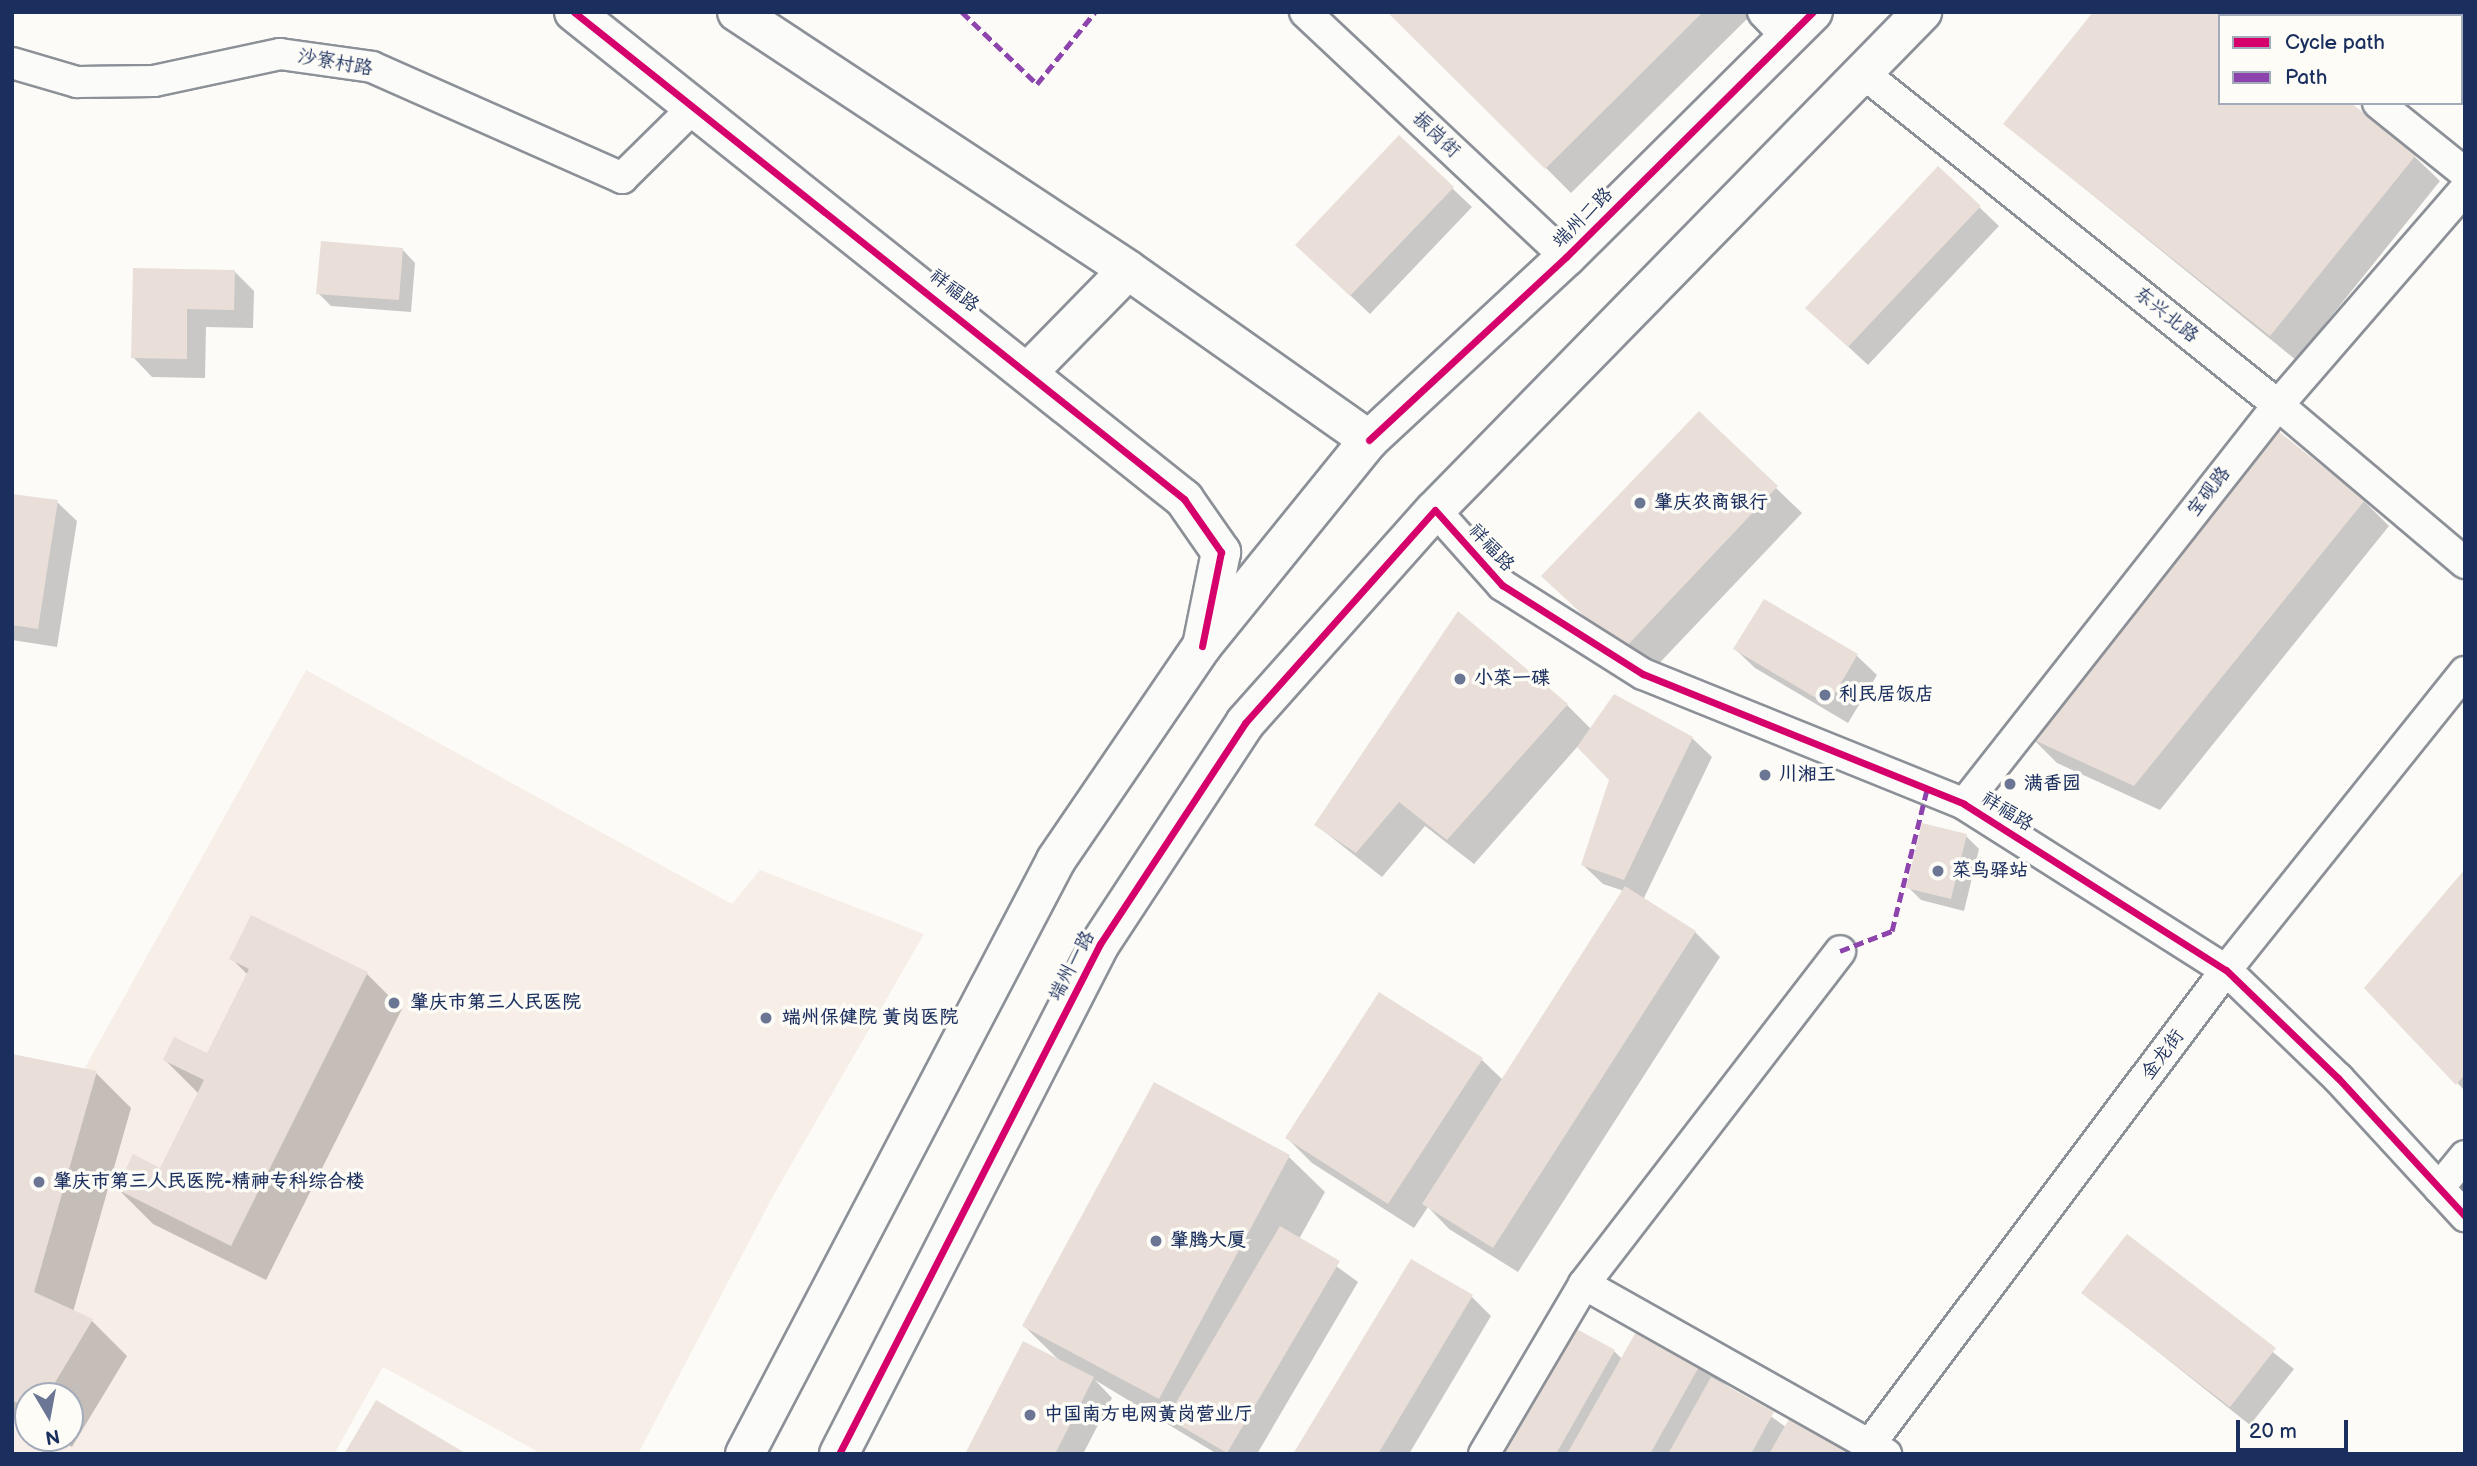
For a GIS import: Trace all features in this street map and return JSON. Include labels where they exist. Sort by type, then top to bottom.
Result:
[{"type":"main road","name":"祥福路","points":[[574,12],[1029,371],[1184,499],[1221,552],[1202,646]]},
{"type":"main road","points":[[737,12],[1128,270],[1369,440]]},
{"type":"main road","points":[[1434,510],[1922,12]]},
{"type":"main road","name":"端州二路","points":[[1202,646],[1369,440],[1566,257],[1788,21]]},
{"type":"main road","points":[[1029,371],[1128,270]]},
{"type":"main road","name":"端州一路","points":[[839,1454],[1100,944],[1245,723],[1434,510]]},
{"type":"main road","points":[[745,1454],[1056,860],[1202,646]]},
{"type":"street","name":"振岗街","points":[[1305,12],[1566,257]]},
{"type":"street","name":"沙寮村路","points":[[12,63],[77,82],[154,80],[280,54],[372,67],[622,178],[695,106]]},
{"type":"street","name":"东兴北路","points":[[1861,72],[2278,405],[2465,564]]},
{"type":"street","points":[[2380,105],[2465,173]]},
{"type":"street","name":"宝砚路","points":[[1964,804],[2278,405],[2465,189]]},
{"type":"street","name":"祥福路","points":[[1434,510],[1502,585],[1643,674],[1964,804],[2226,970],[2339,1078],[2465,1216]]},
{"type":"street","name":"金龙街","points":[[1878,1449],[2226,970],[2465,672]]},
{"type":"street","points":[[1484,1454],[1584,1284],[1840,951]]},
{"type":"street","points":[[2439,1188],[2465,1156]]},
{"type":"street","points":[[1584,1284],[1878,1449]]},
{"type":"shaded area","name":"肇庆市第三人民医院","points":[[306,670],[732,904],[760,870],[924,934],[772,1198],[638,1454],[542,1454],[383,1367],[334,1454],[12,1454],[12,1199]]},
{"type":"building","points":[[1387,12],[1703,12],[1545,169]]},
{"type":"building","points":[[2093,12],[2236,12],[2238,14],[2218,14],[2218,105],[2354,105],[2416,155],[2270,336],[2003,124]]},
{"type":"building","points":[[1399,135],[1454,187],[1350,296],[1295,245]]},
{"type":"building","points":[[1938,166],[1981,206],[1848,347],[1805,308]]},
{"type":"building","points":[[321,241],[403,248],[399,300],[316,294]]},
{"type":"building","points":[[133,268],[235,270],[234,310],[187,309],[187,359],[131,358]]},
{"type":"building","points":[[1699,411],[1778,486],[1622,651],[1541,576]]},
{"type":"building","points":[[2278,431],[2365,500],[2134,786],[2030,738]]},
{"type":"building","points":[[12,494],[58,500],[38,629],[12,625]]},
{"type":"building","points":[[1764,599],[1858,654],[1828,705],[1733,649]]},
{"type":"building","points":[[1458,611],[1568,704],[1447,840],[1399,802],[1356,853],[1314,825]]},
{"type":"building","points":[[1614,694],[1693,737],[1624,880],[1581,865],[1609,780],[1577,747]]},
{"type":"building","points":[[1922,823],[1967,834],[1951,899],[1906,888]]},
{"type":"building","points":[[2465,869],[2465,1074],[2456,1085],[2364,988]]},
{"type":"building","points":[[1625,886],[1696,931],[1493,1248],[1422,1204]]},
{"type":"building","points":[[251,915],[368,972],[231,1246],[116,1189],[133,1154],[160,1168],[204,1080],[163,1060],[174,1037],[207,1053],[249,969],[229,959]]},
{"type":"building","points":[[1379,992],[1483,1058],[1388,1204],[1285,1138]]},
{"type":"building","name":"肇庆市第三人民医院-精神专科综合楼","points":[[12,1054],[97,1071],[34,1292],[93,1319],[55,1382],[14,1382],[14,1401]]},
{"type":"building","name":"肇腾大厦","points":[[1154,1082],[1290,1155],[1159,1399],[1022,1326]]},
{"type":"building","points":[[1280,1226],[1340,1261],[1227,1453],[1167,1418]]},
{"type":"building","points":[[2127,1234],[2276,1348],[2230,1407],[2081,1293]]},
{"type":"building","points":[[1411,1259],[1473,1295],[1378,1454],[1293,1454]]},
{"type":"building","points":[[1566,1323],[1615,1350],[1556,1454],[1491,1454]]},
{"type":"building","points":[[1637,1330],[1700,1365],[1650,1454],[1567,1454]]},
{"type":"building","name":"中国南方电网黄岗营业厅","points":[[1023,1341],[1094,1377],[1055,1454],[965,1454]]},
{"type":"building","points":[[1711,1377],[1774,1412],[1751,1454],[1668,1454]]},
{"type":"building","points":[[376,1400],[467,1454],[344,1454]]},
{"type":"building","points":[[1789,1419],[1852,1454],[1769,1454]]},
{"type":"marked path","points":[[962,12],[1037,84],[1095,12]]},
{"type":"marked path","points":[[1840,951],[1892,931],[1927,790]]},
{"type":"cycle path","points":[[574,12],[1184,499],[1221,552],[1202,646]]},
{"type":"cycle path","points":[[1369,440],[1566,257],[1813,12]]},
{"type":"cycle path","points":[[839,1454],[1100,944],[1245,723],[1435,510],[1502,585],[1643,674],[1964,804],[2226,970],[2338,1078],[2465,1216]]},
{"type":"place","name":"肇庆农商银行","points":[[1640,503]]},
{"type":"place","name":"小菜一碟","points":[[1460,679]]},
{"type":"place","name":"利民居饭店","points":[[1825,695]]},
{"type":"place","name":"川湘王","points":[[1765,775]]},
{"type":"place","name":"满香园","points":[[2010,784]]},
{"type":"place","name":"菜鸟驿站","points":[[1938,871]]},
{"type":"place","name":"肇庆市第三人民医院","points":[[394,1003]]},
{"type":"place","name":"端州保健院 黄岗医院","points":[[766,1018]]},
{"type":"place","name":"肇庆市第三人民医院-精神专科综合楼","points":[[39,1182]]},
{"type":"place","name":"肇腾大厦","points":[[1156,1241]]},
{"type":"place","name":"中国南方电网黄岗营业厅","points":[[1030,1415]]}]
